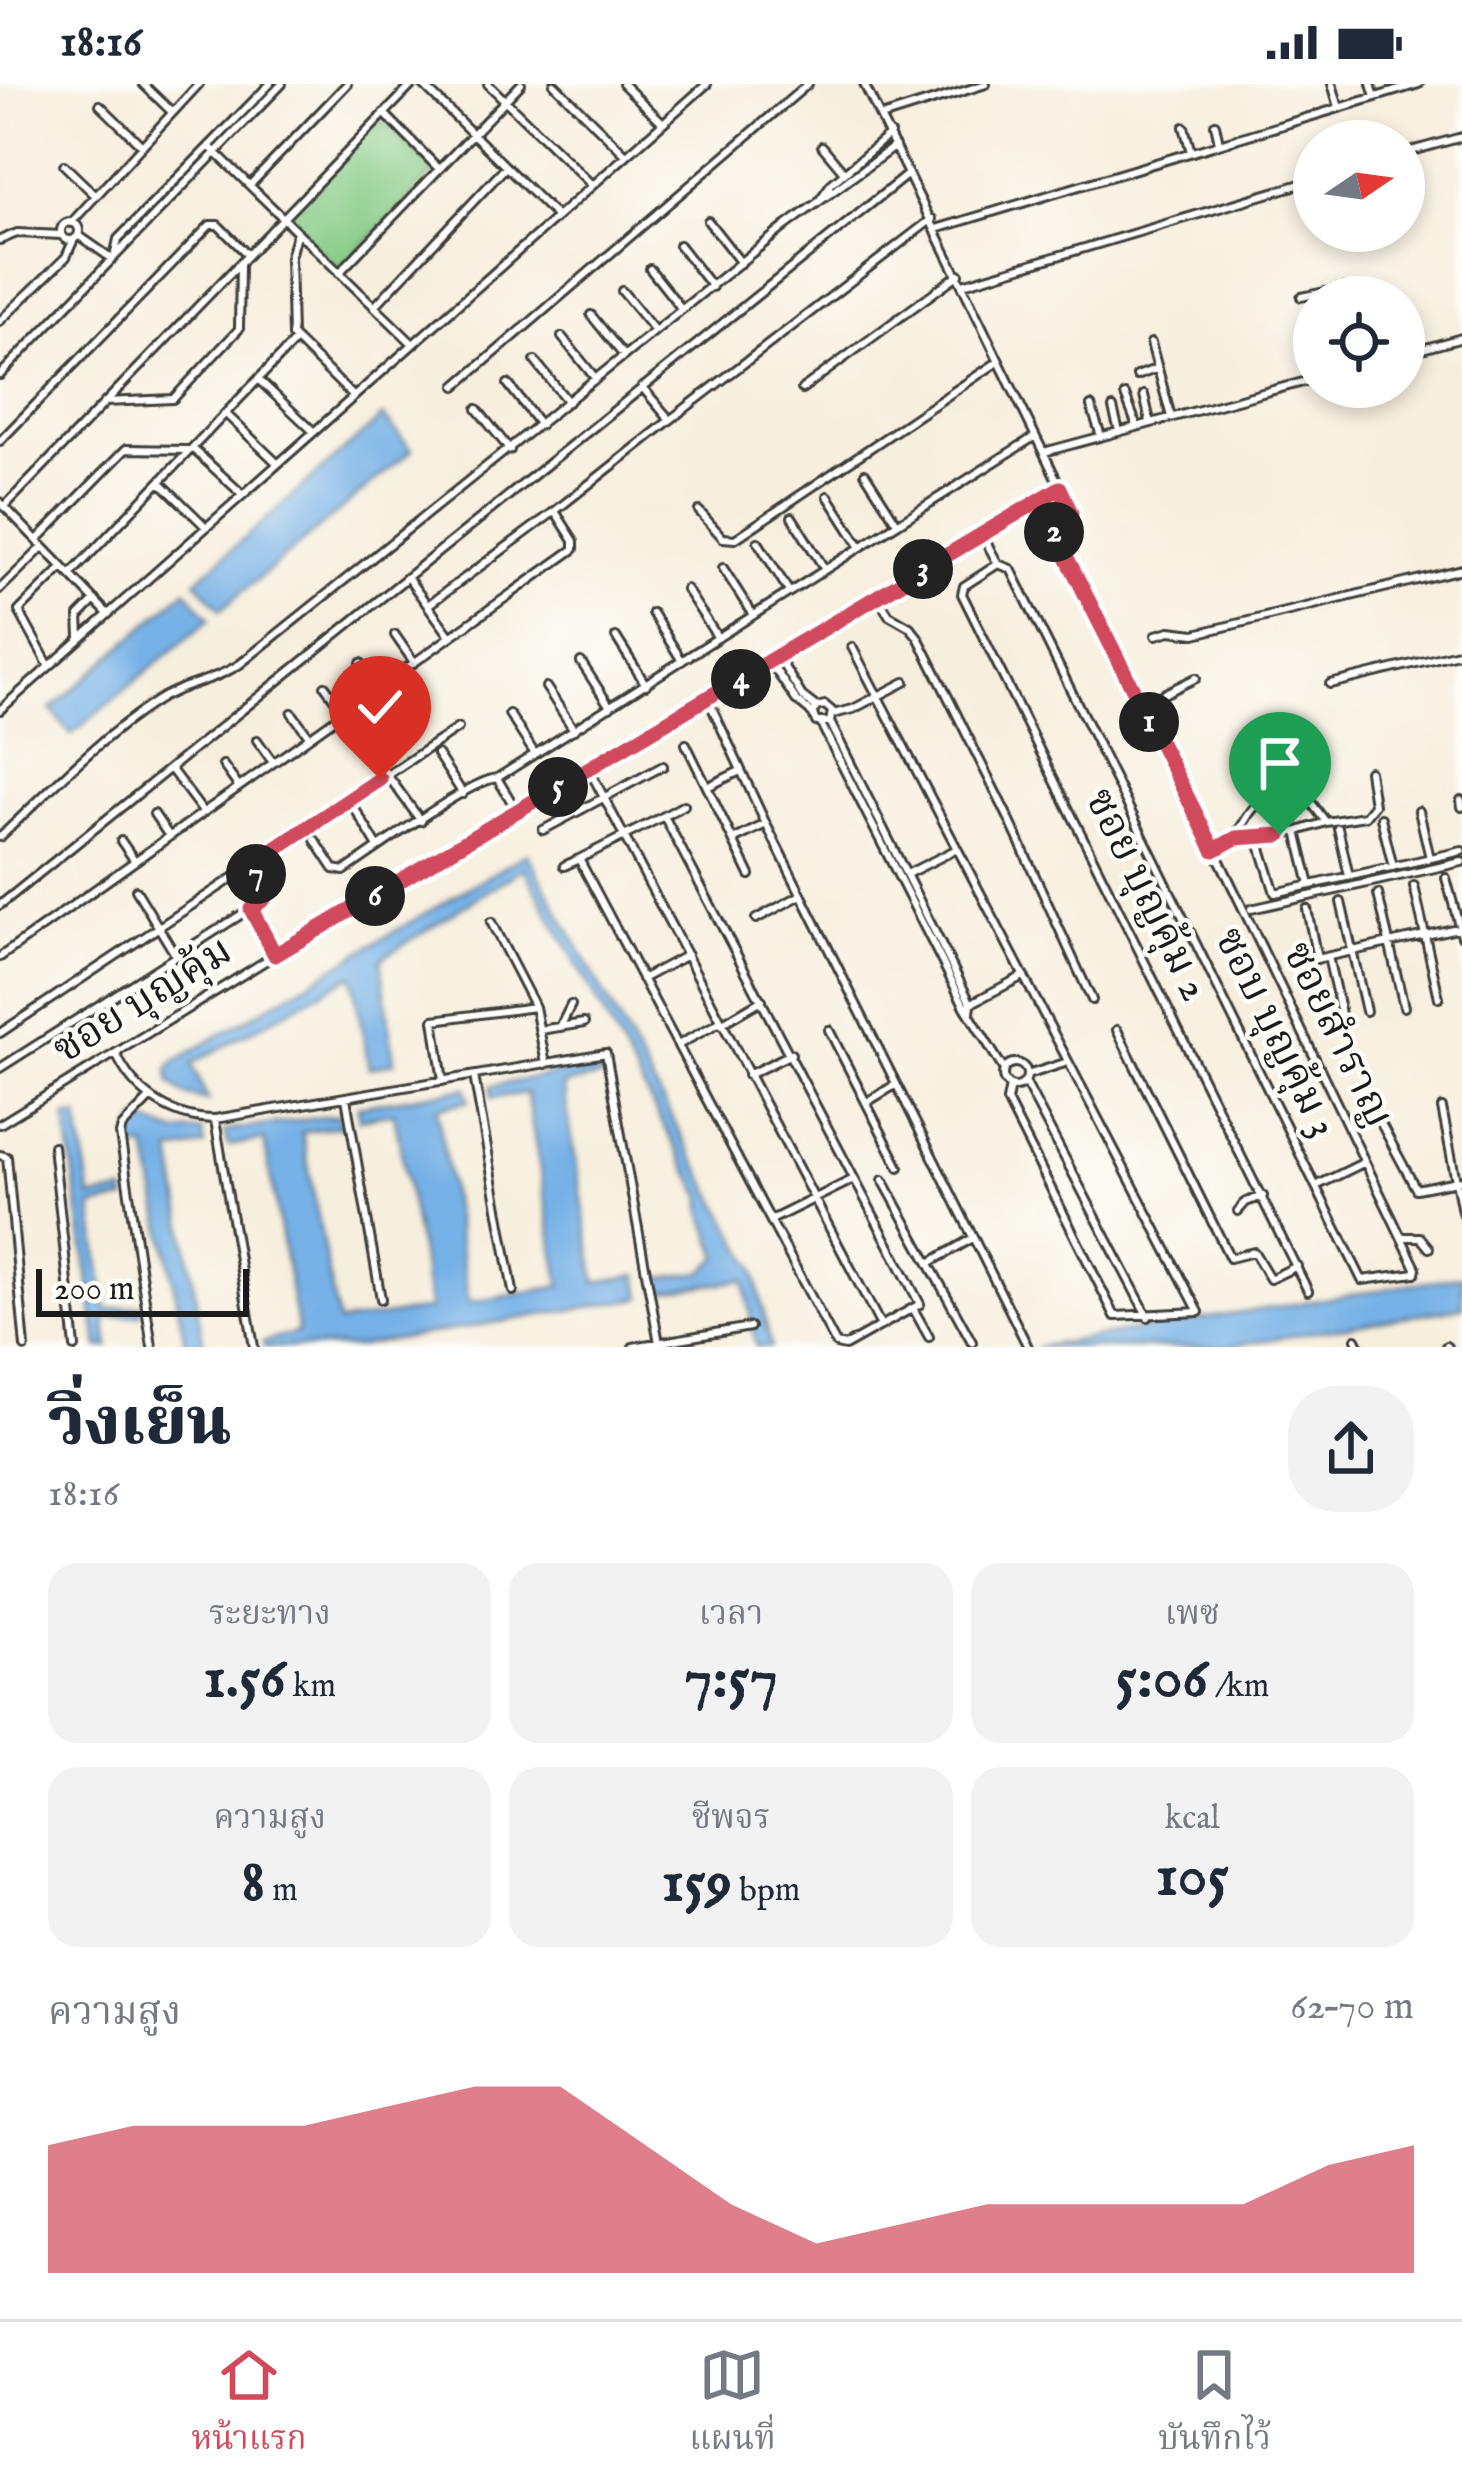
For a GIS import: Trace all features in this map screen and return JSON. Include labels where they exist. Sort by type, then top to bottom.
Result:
[{"type":"street","points":[[143,84],[172,112]]},
{"type":"street","points":[[62,235],[62,227],[71,223],[199,84]]},
{"type":"street","points":[[212,150],[270,84]]},
{"type":"street","points":[[0,374],[113,256],[118,239],[283,84]]},
{"type":"street","points":[[249,186],[347,84]]},
{"type":"street","points":[[108,614],[2,505],[384,113],[417,84],[556,216]]},
{"type":"street","points":[[488,84],[592,185]]},
{"type":"street","points":[[338,273],[521,84]]},
{"type":"street","points":[[554,84],[626,155]]},
{"type":"street","points":[[623,84],[663,123]]},
{"type":"street","points":[[688,84],[698,93]]},
{"type":"street","points":[[0,710],[707,84]]},
{"type":"street","points":[[456,386],[808,84]]},
{"type":"street","points":[[864,84],[1060,488]]},
{"type":"street","points":[[881,117],[986,84]]},
{"type":"street","points":[[1332,84],[1339,107]]},
{"type":"street","points":[[1371,84],[1375,97]]},
{"type":"street","points":[[936,229],[1393,88],[1419,84]]},
{"type":"street","points":[[100,105],[141,145]]},
{"type":"street","points":[[384,113],[439,169]]},
{"type":"street","points":[[1215,124],[1219,143]]},
{"type":"street","points":[[1184,127],[1191,152]]},
{"type":"street","points":[[0,837],[137,715],[168,694],[226,674],[240,664],[817,204],[890,134]]},
{"type":"street","points":[[1425,147],[1462,137]]},
{"type":"street","points":[[823,146],[847,177]]},
{"type":"street","points":[[847,177],[895,146]]},
{"type":"street","points":[[212,150],[413,344]]},
{"type":"street","points":[[64,165],[95,195]]},
{"type":"street","points":[[374,307],[506,167]]},
{"type":"street","points":[[0,905],[908,174]]},
{"type":"street","points":[[964,284],[1293,185]]},
{"type":"street","points":[[428,605],[932,219]]},
{"type":"street","points":[[708,221],[741,263]]},
{"type":"street","points":[[0,321],[72,250],[77,227],[71,223]]},
{"type":"street","points":[[0,441],[210,225],[218,226],[248,254]]},
{"type":"street","points":[[296,231],[290,256],[289,313],[294,342],[352,396]]},
{"type":"street","points":[[0,240],[16,232],[62,235],[113,256]]},
{"type":"street","points":[[679,245],[712,286]]},
{"type":"street","points":[[105,402],[173,399],[233,338],[241,322],[240,263]]},
{"type":"street","points":[[650,269],[682,310]]},
{"type":"street","points":[[802,389],[959,274]]},
{"type":"street","points":[[622,291],[655,331]]},
{"type":"street","points":[[591,315],[624,356]]},
{"type":"street","points":[[562,337],[596,379]]},
{"type":"street","points":[[1425,348],[1462,338]]},
{"type":"street","points":[[70,574],[294,342]]},
{"type":"street","points":[[1151,343],[1171,417]]},
{"type":"street","points":[[535,361],[568,402]]},
{"type":"street","points":[[699,511],[726,541],[735,539],[1000,361]]},
{"type":"street","points":[[1137,376],[1158,368]]},
{"type":"street","points":[[259,380],[314,432]]},
{"type":"street","points":[[508,385],[540,425]]},
{"type":"street","points":[[1043,452],[1293,385]]},
{"type":"street","points":[[642,387],[670,420]]},
{"type":"street","points":[[1125,395],[1137,426]]},
{"type":"street","points":[[1144,395],[1150,422]]},
{"type":"street","points":[[1091,406],[1101,436]]},
{"type":"street","points":[[1113,408],[1119,431]]},
{"type":"street","points":[[477,409],[510,450]]},
{"type":"street","points":[[226,414],[277,463]]},
{"type":"street","points":[[315,840],[334,868],[344,871],[1036,436]]},
{"type":"street","points":[[0,589],[126,449],[191,449],[243,494]]},
{"type":"street","points":[[865,473],[897,523]]},
{"type":"street","points":[[160,482],[206,527]]},
{"type":"street","name":"ซอย บุญคุ้ม","points":[[0,1124],[1060,488]]},
{"type":"street","name":"ซอยสำราญ","points":[[1060,488],[1071,513],[1054,529],[1055,534],[1402,1237]]},
{"type":"street","points":[[828,496],[860,545]]},
{"type":"street","points":[[0,957],[574,549],[555,511]]},
{"type":"street","points":[[792,517],[824,568]]},
{"type":"street","name":"ซอบ บุญคุ้ม 3","points":[[982,536],[998,564],[1011,569],[1362,1280],[1415,1273],[1402,1237]]},
{"type":"street","points":[[758,542],[789,591]]},
{"type":"street","name":"ซอย บุญคุ้ม 2","points":[[998,564],[962,588],[962,594],[1308,1291]]},
{"type":"street","points":[[49,666],[19,611],[63,567]]},
{"type":"street","points":[[722,568],[753,615]]},
{"type":"street","points":[[1156,634],[1195,634],[1462,569]]},
{"type":"street","points":[[407,577],[450,636]]},
{"type":"street","points":[[686,589],[718,638]]},
{"type":"street","points":[[877,596],[889,615],[918,637],[1092,1000]]},
{"type":"street","points":[[80,638],[79,616],[94,600]]},
{"type":"street","points":[[652,613],[682,662]]},
{"type":"street","points":[[394,635],[414,662]]},
{"type":"street","points":[[616,637],[646,685]]},
{"type":"street","points":[[814,710],[828,706],[828,720],[1004,1070],[1010,1086],[1007,1101],[1114,1316],[1196,1313],[1200,1309],[852,646]]},
{"type":"street","points":[[1330,684],[1462,652]]},
{"type":"street","points":[[774,659],[814,710],[828,720],[969,1008]]},
{"type":"street","points":[[361,662],[378,687]]},
{"type":"street","points":[[581,662],[610,707]]},
{"type":"street","points":[[1141,705],[1196,679]]},
{"type":"street","points":[[828,720],[905,682]]},
{"type":"street","points":[[325,686],[344,712]]},
{"type":"street","points":[[547,687],[574,730]]},
{"type":"street","points":[[708,699],[1028,1347]]},
{"type":"street","points":[[292,713],[309,736]]},
{"type":"street","points":[[509,714],[535,754]]},
{"type":"street","points":[[0,1033],[458,728]]},
{"type":"street","points":[[257,740],[273,762]]},
{"type":"street","points":[[686,744],[750,875]]},
{"type":"street","points":[[437,754],[463,794]]},
{"type":"street","points":[[223,764],[238,787]]},
{"type":"street","points":[[544,830],[663,766]]},
{"type":"street","points":[[170,768],[203,812]]},
{"type":"street","points":[[590,769],[881,1326]]},
{"type":"street","points":[[1214,850],[1236,838],[1295,832],[1370,813],[1374,805],[1369,770]]},
{"type":"street","points":[[707,787],[740,771]]},
{"type":"street","points":[[493,778],[517,811]]},
{"type":"street","points":[[392,780],[421,821]]},
{"type":"street","points":[[1236,838],[1252,807],[1275,797],[1307,797],[1326,822]]},
{"type":"street","points":[[564,866],[684,805]]},
{"type":"street","points":[[355,809],[379,848]]},
{"type":"street","points":[[1419,811],[1430,858]]},
{"type":"street","points":[[154,814],[169,836]]},
{"type":"street","points":[[579,859],[836,1344],[845,1346],[920,1304],[664,815]]},
{"type":"street","points":[[1381,818],[1393,867]]},
{"type":"street","points":[[733,840],[766,824]]},
{"type":"street","points":[[1338,828],[1349,876]]},
{"type":"street","points":[[1298,836],[1310,885]]},
{"type":"street","points":[[121,841],[134,861]]},
{"type":"street","points":[[1260,845],[1272,892],[1462,851]]},
{"type":"street","points":[[906,874],[957,849]]},
{"type":"street","points":[[1250,909],[1462,862]]},
{"type":"street","points":[[0,1068],[265,898],[266,890],[250,866]]},
{"type":"street","points":[[1306,909],[1312,960],[1461,930],[1446,878]]},
{"type":"street","points":[[1414,886],[1439,998]]},
{"type":"street","points":[[136,890],[176,956]]},
{"type":"street","points":[[1378,894],[1404,1007]]},
{"type":"street","points":[[756,919],[801,895]]},
{"type":"street","points":[[1341,902],[1366,1011]]},
{"type":"street","points":[[251,909],[275,955]]},
{"type":"street","points":[[491,922],[536,1006],[546,1064]]},
{"type":"street","points":[[642,979],[686,955]]},
{"type":"street","points":[[1328,957],[1341,1013]]},
{"type":"street","points":[[969,1008],[1023,976]]},
{"type":"street","points":[[678,1045],[762,1000]]},
{"type":"street","points":[[560,1027],[571,1005]]},
{"type":"street","points":[[443,1081],[434,1021],[536,1006]]},
{"type":"street","points":[[540,1030],[584,1023]]},
{"type":"street","points":[[830,1030],[899,1167]]},
{"type":"street","points":[[1117,1030],[1230,1258],[1254,1252],[1270,1279],[1298,1266]]},
{"type":"street","points":[[116,1053],[130,1078],[150,1098],[179,1114],[215,1120],[607,1055],[659,1342]]},
{"type":"street","points":[[748,1075],[790,1054]]},
{"type":"street","points":[[1010,1086],[1068,1062]]},
{"type":"street","points":[[1004,1070],[1017,1063],[1025,1068],[1148,1317]]},
{"type":"street","points":[[474,1076],[513,1291]]},
{"type":"street","points":[[867,1102],[896,1084]]},
{"type":"street","points":[[150,1098],[122,1127],[152,1347]]},
{"type":"street","points":[[346,1098],[381,1299]]},
{"type":"street","points":[[1442,1108],[1462,1212]]},
{"type":"street","points":[[1378,1118],[1417,1189],[1459,1181]]},
{"type":"street","points":[[215,1120],[254,1347]]},
{"type":"street","points":[[53,1146],[75,1347]]},
{"type":"street","points":[[0,1154],[7,1157],[25,1347]]},
{"type":"street","name":"ซอยสำราญ","points":[[1316,1186],[1365,1162]]},
{"type":"street","points":[[772,1220],[855,1178]]},
{"type":"street","points":[[883,1180],[972,1342]]},
{"type":"street","points":[[1238,1211],[1246,1202],[1263,1196]]},
{"type":"street","points":[[1402,1237],[1420,1237],[1429,1248]]},
{"type":"street","points":[[929,1263],[973,1238]]},
{"type":"street","points":[[914,1310],[929,1336]]},
{"type":"street","points":[[633,1347],[750,1327]]},
{"type":"green space","points":[[378,116],[435,172],[340,270],[284,218]]},
{"type":"water","points":[[383,416],[412,450],[221,610],[196,581]]},
{"type":"water","points":[[186,590],[210,619],[71,735],[51,709]]},
{"type":"water","points":[[527,853],[754,1268],[771,1347],[756,1347],[744,1280],[659,1292],[655,1279],[702,1272],[719,1257],[703,1213],[703,1198],[524,868],[381,959],[394,1062],[369,1068],[352,975],[192,1064],[208,1101],[184,1095],[170,1083],[172,1063]]},
{"type":"water","points":[[599,1066],[601,1077],[563,1085],[596,1282],[638,1275],[642,1298],[353,1347],[264,1347],[263,1342],[298,1332],[264,1140],[228,1146],[225,1131],[338,1115],[341,1126],[302,1132],[338,1323],[430,1309],[394,1113],[359,1119],[358,1106],[466,1088],[469,1101],[437,1108],[469,1303],[561,1286],[526,1093],[492,1098],[491,1086]]},
{"type":"water","points":[[78,1116],[91,1198],[125,1192],[126,1200],[92,1207],[106,1310],[140,1305],[141,1314],[105,1318],[109,1347],[98,1347],[66,1118]]},
{"type":"water","points":[[140,1119],[175,1133],[202,1131],[205,1146],[172,1152],[204,1347],[186,1347],[147,1148],[133,1149],[131,1131]]},
{"type":"water","points":[[1462,1276],[1462,1307],[1225,1347],[1035,1347]]},
{"type":"route","points":[[380,779],[250,866],[266,890],[265,898],[251,909],[275,955],[1060,488],[1071,513],[1054,529],[1055,534],[1214,850],[1236,838],[1280,835]]}]
